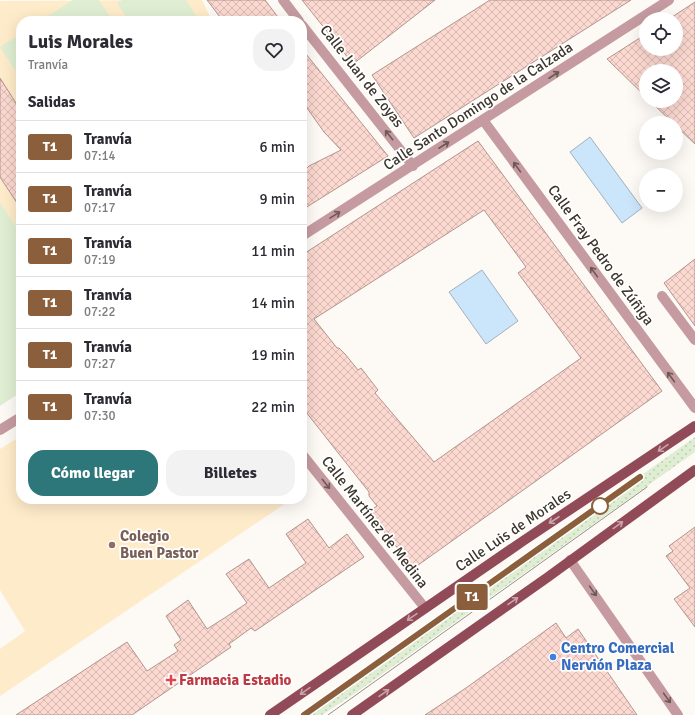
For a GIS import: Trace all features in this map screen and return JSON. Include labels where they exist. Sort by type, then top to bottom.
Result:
[{"type":"main road","name":"Calle Luis de Morales","points":[[270,715],[425,608],[695,426]]},
{"type":"main road","points":[[352,715],[695,470]]},
{"type":"street","name":"Calle Juan de Zoyas","points":[[283,0],[295,16]]},
{"type":"street","name":"Calle Santo Domingo de la Calzada","points":[[307,233],[669,0]]},
{"type":"street","name":"Calle Juan de Zoyas","points":[[307,31],[413,166]]},
{"type":"street","name":"Calle Fray Pedro de Zúñiga","points":[[483,120],[695,408]]},
{"type":"street","points":[[662,296],[695,340]]},
{"type":"street","points":[[0,430],[16,420]]},
{"type":"street","name":"Calle Martínez de Medina","points":[[307,460],[425,608]]},
{"type":"street","points":[[570,560],[678,715]]},
{"type":"shaded area","points":[[202,0],[210,16],[16,16],[16,228],[0,202],[0,1]]},
{"type":"shaded area","name":"Colegio Buen Pastor","points":[[16,439],[16,504],[285,504],[0,696],[0,649],[25,631],[0,590],[0,449]]},
{"type":"green space","points":[[73,0],[99,0],[110,16],[48,16]]},
{"type":"green space","points":[[122,0],[186,0],[196,16],[126,16],[117,3]]},
{"type":"green space","points":[[16,37],[16,71],[0,47]]},
{"type":"green space","points":[[0,202],[16,227],[16,395],[0,406]]},
{"type":"green space","points":[[695,437],[695,452],[357,692],[322,715],[301,715],[350,683]]},
{"type":"water","points":[[590,137],[639,204],[639,210],[622,223],[570,152]]},
{"type":"water","points":[[482,270],[518,321],[486,344],[449,292]]},
{"type":"building","points":[[207,0],[265,0],[277,16],[219,16]]},
{"type":"building","points":[[302,0],[435,0],[353,64]]},
{"type":"building","points":[[490,0],[631,0],[414,138],[372,75]]},
{"type":"building","points":[[695,2],[695,144],[683,133],[683,116],[666,116],[657,108],[683,108],[683,64],[639,64],[639,90],[607,59],[639,38],[639,56],[683,56],[683,12],[680,12]]},
{"type":"building","points":[[307,55],[388,156],[307,207],[307,168],[341,150],[324,132],[307,108]]},
{"type":"building","points":[[0,78],[16,103],[16,201],[0,177]]},
{"type":"building","points":[[478,141],[662,391],[414,568],[368,512],[377,506],[369,496],[369,492],[307,413],[307,252]],"holes":[[[484,210],[526,267],[518,273],[581,358],[434,462],[375,393],[378,390],[361,368],[358,370],[345,354],[337,348],[314,319]]]},
{"type":"building","points":[[695,259],[695,326],[664,283]]},
{"type":"building","points":[[308,519],[329,548],[347,534],[364,557],[255,631],[251,628],[229,644],[231,647],[132,715],[16,715],[127,642],[147,671],[178,651],[174,645],[181,640],[166,616],[188,600],[207,629],[247,603],[226,574],[249,559],[269,588],[306,563],[286,534]]},
{"type":"building","points":[[695,527],[695,627],[674,599],[690,588],[666,556],[673,551],[669,546]]},
{"type":"building","name":"Centro Comercial Nervión Plaza","points":[[556,623],[566,638],[578,629],[637,715],[425,715],[466,688]]},
{"type":"tram line","name":"T1","points":[[304,715],[432,626],[640,477]]},
{"type":"tram line","points":[[328,715],[647,487]]},
{"type":"tram line","points":[[303,715],[515,566]]},
{"type":"place","name":"Colegio Buen Pastor","points":[[112,545]]},
{"type":"place","name":"Centro Comercial Nervión Plaza","points":[[553,657]]},
{"type":"place","name":"Farmacia Estadio","points":[[171,680]]}]
